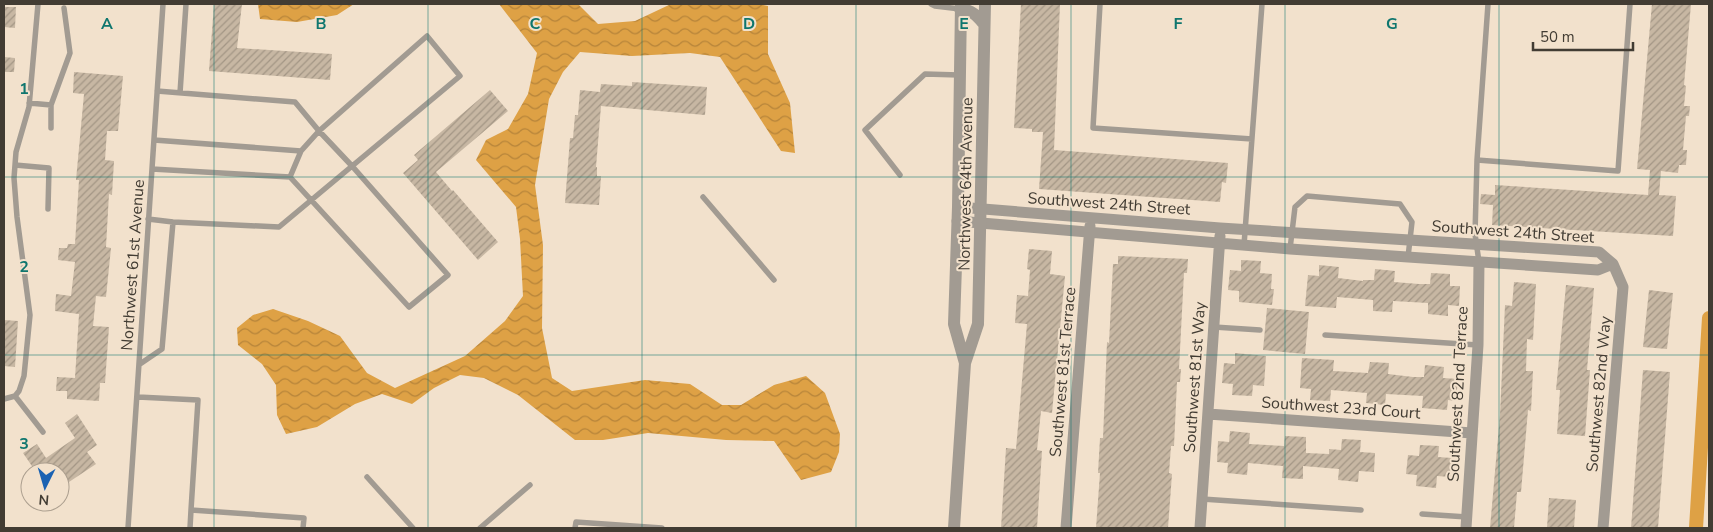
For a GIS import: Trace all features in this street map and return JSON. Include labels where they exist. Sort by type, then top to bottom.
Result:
[{"type":"street","name":"Northwest 64th Avenue","points":[[954,528],[965,363],[978,324],[982,210],[985,4]]},
{"type":"street","points":[[960,7],[978,16],[984,24]]},
{"type":"street","name":"Northwest 64th Avenue","points":[[960,7],[958,207],[954,324],[965,363]]},
{"type":"street","name":"Southwest 24th Street","points":[[957,221],[1090,234],[1598,270],[1613,264],[1599,252],[1220,228],[958,207]]},
{"type":"street","name":"Southwest 81st Terrace","points":[[1066,528],[1091,218]]},
{"type":"street","name":"Southwest 81st Way","points":[[1200,528],[1220,228]]},
{"type":"street","name":"Southwest 82nd Terrace","points":[[1466,523],[1478,345],[1479,262]]},
{"type":"street","name":"Southwest 82nd Way","points":[[1603,528],[1623,287],[1613,264]]},
{"type":"street","name":"Southwest 23rd Court","points":[[1208,414],[1472,433]]},
{"type":"lane","points":[[4,399],[15,396],[19,391],[24,376],[30,315],[17,217],[14,178],[16,152],[29,103],[38,4]]},
{"type":"lane","name":"Northwest 61st Avenue","points":[[128,528],[163,4]]},
{"type":"lane","points":[[180,93],[186,4]]},
{"type":"lane","points":[[931,4],[935,6],[960,7]]},
{"type":"lane","points":[[1100,4],[1093,128],[1252,139]]},
{"type":"lane","points":[[1244,245],[1262,4]]},
{"type":"lane","points":[[1479,262],[1475,234],[1477,160],[1488,4]]},
{"type":"lane","points":[[1477,160],[1618,171],[1630,4]]},
{"type":"lane","points":[[51,128],[51,105],[70,52],[64,8]]},
{"type":"lane","points":[[148,219],[279,227],[460,76],[427,36],[319,131],[301,151],[290,176]]},
{"type":"lane","points":[[900,175],[865,130],[925,74],[959,76]]},
{"type":"lane","points":[[152,169],[290,176],[409,307],[448,275],[319,131],[296,102],[157,92]]},
{"type":"lane","points":[[29,103],[51,105]]},
{"type":"lane","points":[[154,140],[301,151]]},
{"type":"lane","points":[[15,165],[49,168],[48,209]]},
{"type":"lane","points":[[1290,249],[1294,207],[1307,196],[1400,204],[1412,222],[1408,257]]},
{"type":"lane","points":[[703,197],[774,280]]},
{"type":"lane","points":[[140,364],[162,348],[173,222]]},
{"type":"lane","points":[[1214,327],[1260,330]]},
{"type":"lane","points":[[1325,335],[1478,345]]},
{"type":"lane","points":[[15,396],[43,432]]},
{"type":"lane","points":[[138,397],[198,400],[190,528]]},
{"type":"lane","points":[[367,477],[413,528]]},
{"type":"lane","points":[[480,528],[530,485]]},
{"type":"lane","points":[[1202,499],[1361,510]]},
{"type":"lane","points":[[191,510],[304,518],[303,528]]},
{"type":"lane","points":[[1422,514],[1466,523]]},
{"type":"lane","points":[[575,528],[576,522],[662,528]]},
{"type":"water","points":[[258,4],[354,4],[337,15],[297,22],[260,19]]},
{"type":"water","points":[[499,4],[578,4],[598,24],[635,21],[671,4],[758,4],[768,6],[768,54],[790,103],[795,153],[781,151],[720,57],[690,53],[632,56],[580,52],[563,72],[549,99],[535,185],[543,245],[542,328],[552,378],[572,391],[645,380],[690,384],[722,405],[741,405],[774,385],[806,376],[825,393],[840,434],[839,452],[831,472],[801,480],[774,441],[726,440],[648,433],[603,440],[575,440],[518,395],[484,378],[460,375],[434,388],[412,404],[382,394],[355,404],[317,427],[286,434],[277,415],[276,385],[262,364],[238,345],[237,328],[253,315],[273,309],[308,321],[340,336],[367,373],[395,388],[465,356],[505,321],[523,296],[516,207],[476,160],[486,140],[508,129],[528,94],[537,53]]},
{"type":"building","points":[[214,4],[242,4],[237,48],[332,54],[330,80],[209,71]]},
{"type":"building","points":[[1021,4],[1060,4],[1054,150],[1228,163],[1226,183],[1222,182],[1220,202],[1039,189],[1043,132],[1032,132],[1032,129],[1014,128]]},
{"type":"building","points":[[1652,4],[1691,4],[1684,85],[1686,86],[1684,106],[1690,106],[1689,116],[1686,116],[1683,150],[1687,150],[1686,165],[1679,165],[1678,173],[1661,171],[1659,195],[1676,196],[1673,236],[1492,225],[1493,205],[1480,204],[1481,194],[1495,195],[1495,185],[1648,195],[1650,170],[1637,169]]},
{"type":"building","points":[[4,7],[16,7],[15,28],[4,27]]},
{"type":"building","points":[[4,57],[15,58],[14,72],[4,72]]},
{"type":"building","points":[[74,72],[123,76],[118,131],[107,131],[105,160],[114,161],[112,195],[109,194],[106,247],[111,248],[106,297],[96,296],[93,326],[109,327],[105,383],[100,383],[99,401],[67,399],[67,391],[56,391],[57,377],[75,378],[79,314],[55,311],[56,294],[71,296],[75,262],[58,260],[59,248],[67,248],[68,244],[75,244],[79,180],[76,180],[84,94],[73,93]]},
{"type":"building","points":[[632,82],[707,87],[705,115],[601,106],[596,167],[597,176],[601,176],[599,205],[565,203],[570,138],[573,138],[575,115],[578,115],[580,90],[600,92],[601,84],[632,86]]},
{"type":"building","points":[[490,90],[508,111],[436,172],[498,242],[478,260],[403,173],[418,160],[414,155]]},
{"type":"building","points":[[1029,249],[1052,251],[1050,274],[1065,276],[1052,413],[1041,411],[1037,450],[1042,451],[1037,528],[1001,528],[1006,448],[1016,449],[1027,324],[1015,323],[1017,295],[1028,296],[1030,270],[1027,269]]},
{"type":"building","points":[[1118,256],[1188,259],[1187,273],[1184,273],[1180,382],[1177,382],[1174,446],[1171,446],[1169,473],[1172,474],[1168,528],[1096,528],[1100,473],[1098,473],[1100,438],[1103,438],[1107,342],[1109,343],[1113,264],[1118,264]]},
{"type":"building","points":[[1241,260],[1261,261],[1260,273],[1272,274],[1271,289],[1274,289],[1272,305],[1239,302],[1239,291],[1228,290],[1230,270],[1241,271]]},
{"type":"building","points":[[1319,265],[1339,267],[1338,278],[1363,281],[1374,280],[1375,269],[1395,271],[1394,282],[1419,284],[1430,284],[1431,273],[1450,274],[1450,286],[1460,286],[1459,306],[1448,305],[1448,316],[1428,314],[1428,303],[1393,301],[1392,312],[1373,311],[1373,300],[1337,297],[1336,308],[1305,306],[1308,275],[1319,276]]},
{"type":"building","points":[[1514,282],[1536,284],[1533,340],[1527,339],[1526,371],[1533,371],[1531,411],[1528,410],[1521,492],[1517,492],[1514,528],[1490,528],[1500,415],[1505,305],[1512,306]]},
{"type":"building","points":[[1566,285],[1594,288],[1587,370],[1590,370],[1585,436],[1557,434],[1560,390],[1556,390]]},
{"type":"building","points":[[1649,290],[1673,293],[1667,349],[1643,347]]},
{"type":"building","points":[[1267,308],[1309,312],[1305,354],[1263,350]]},
{"type":"building","points":[[4,320],[18,321],[15,367],[4,366]]},
{"type":"building","points":[[1235,353],[1266,356],[1264,386],[1253,385],[1252,396],[1232,395],[1233,384],[1222,383],[1224,363],[1235,364]]},
{"type":"building","points":[[1302,358],[1334,360],[1333,371],[1368,373],[1370,362],[1389,363],[1388,374],[1413,377],[1424,377],[1425,365],[1444,367],[1443,378],[1458,379],[1456,401],[1448,400],[1447,410],[1422,408],[1423,396],[1386,394],[1385,405],[1366,403],[1367,393],[1331,390],[1330,401],[1310,400],[1311,389],[1300,388]]},
{"type":"building","points":[[1643,370],[1670,372],[1658,528],[1631,528]]},
{"type":"building","points":[[77,414],[97,445],[87,452],[96,464],[70,481],[70,462],[29,462],[23,453],[37,444],[46,458],[75,438],[65,423]]},
{"type":"building","points":[[1230,431],[1250,433],[1249,444],[1284,446],[1285,436],[1306,437],[1306,453],[1329,454],[1329,449],[1341,450],[1342,439],[1361,440],[1360,452],[1375,453],[1374,472],[1359,471],[1358,482],[1338,480],[1339,469],[1303,466],[1303,479],[1282,478],[1283,466],[1248,463],[1247,475],[1227,473],[1228,463],[1217,462],[1218,441],[1229,442]]},
{"type":"building","points":[[1420,445],[1439,446],[1438,457],[1452,458],[1451,477],[1437,476],[1436,488],[1416,486],[1417,475],[1406,474],[1408,455],[1419,456]]},
{"type":"building","points":[[1549,498],[1576,500],[1574,528],[1547,528]]},
{"type":"waterway","points":[[1696,528],[1709,318]]}]
